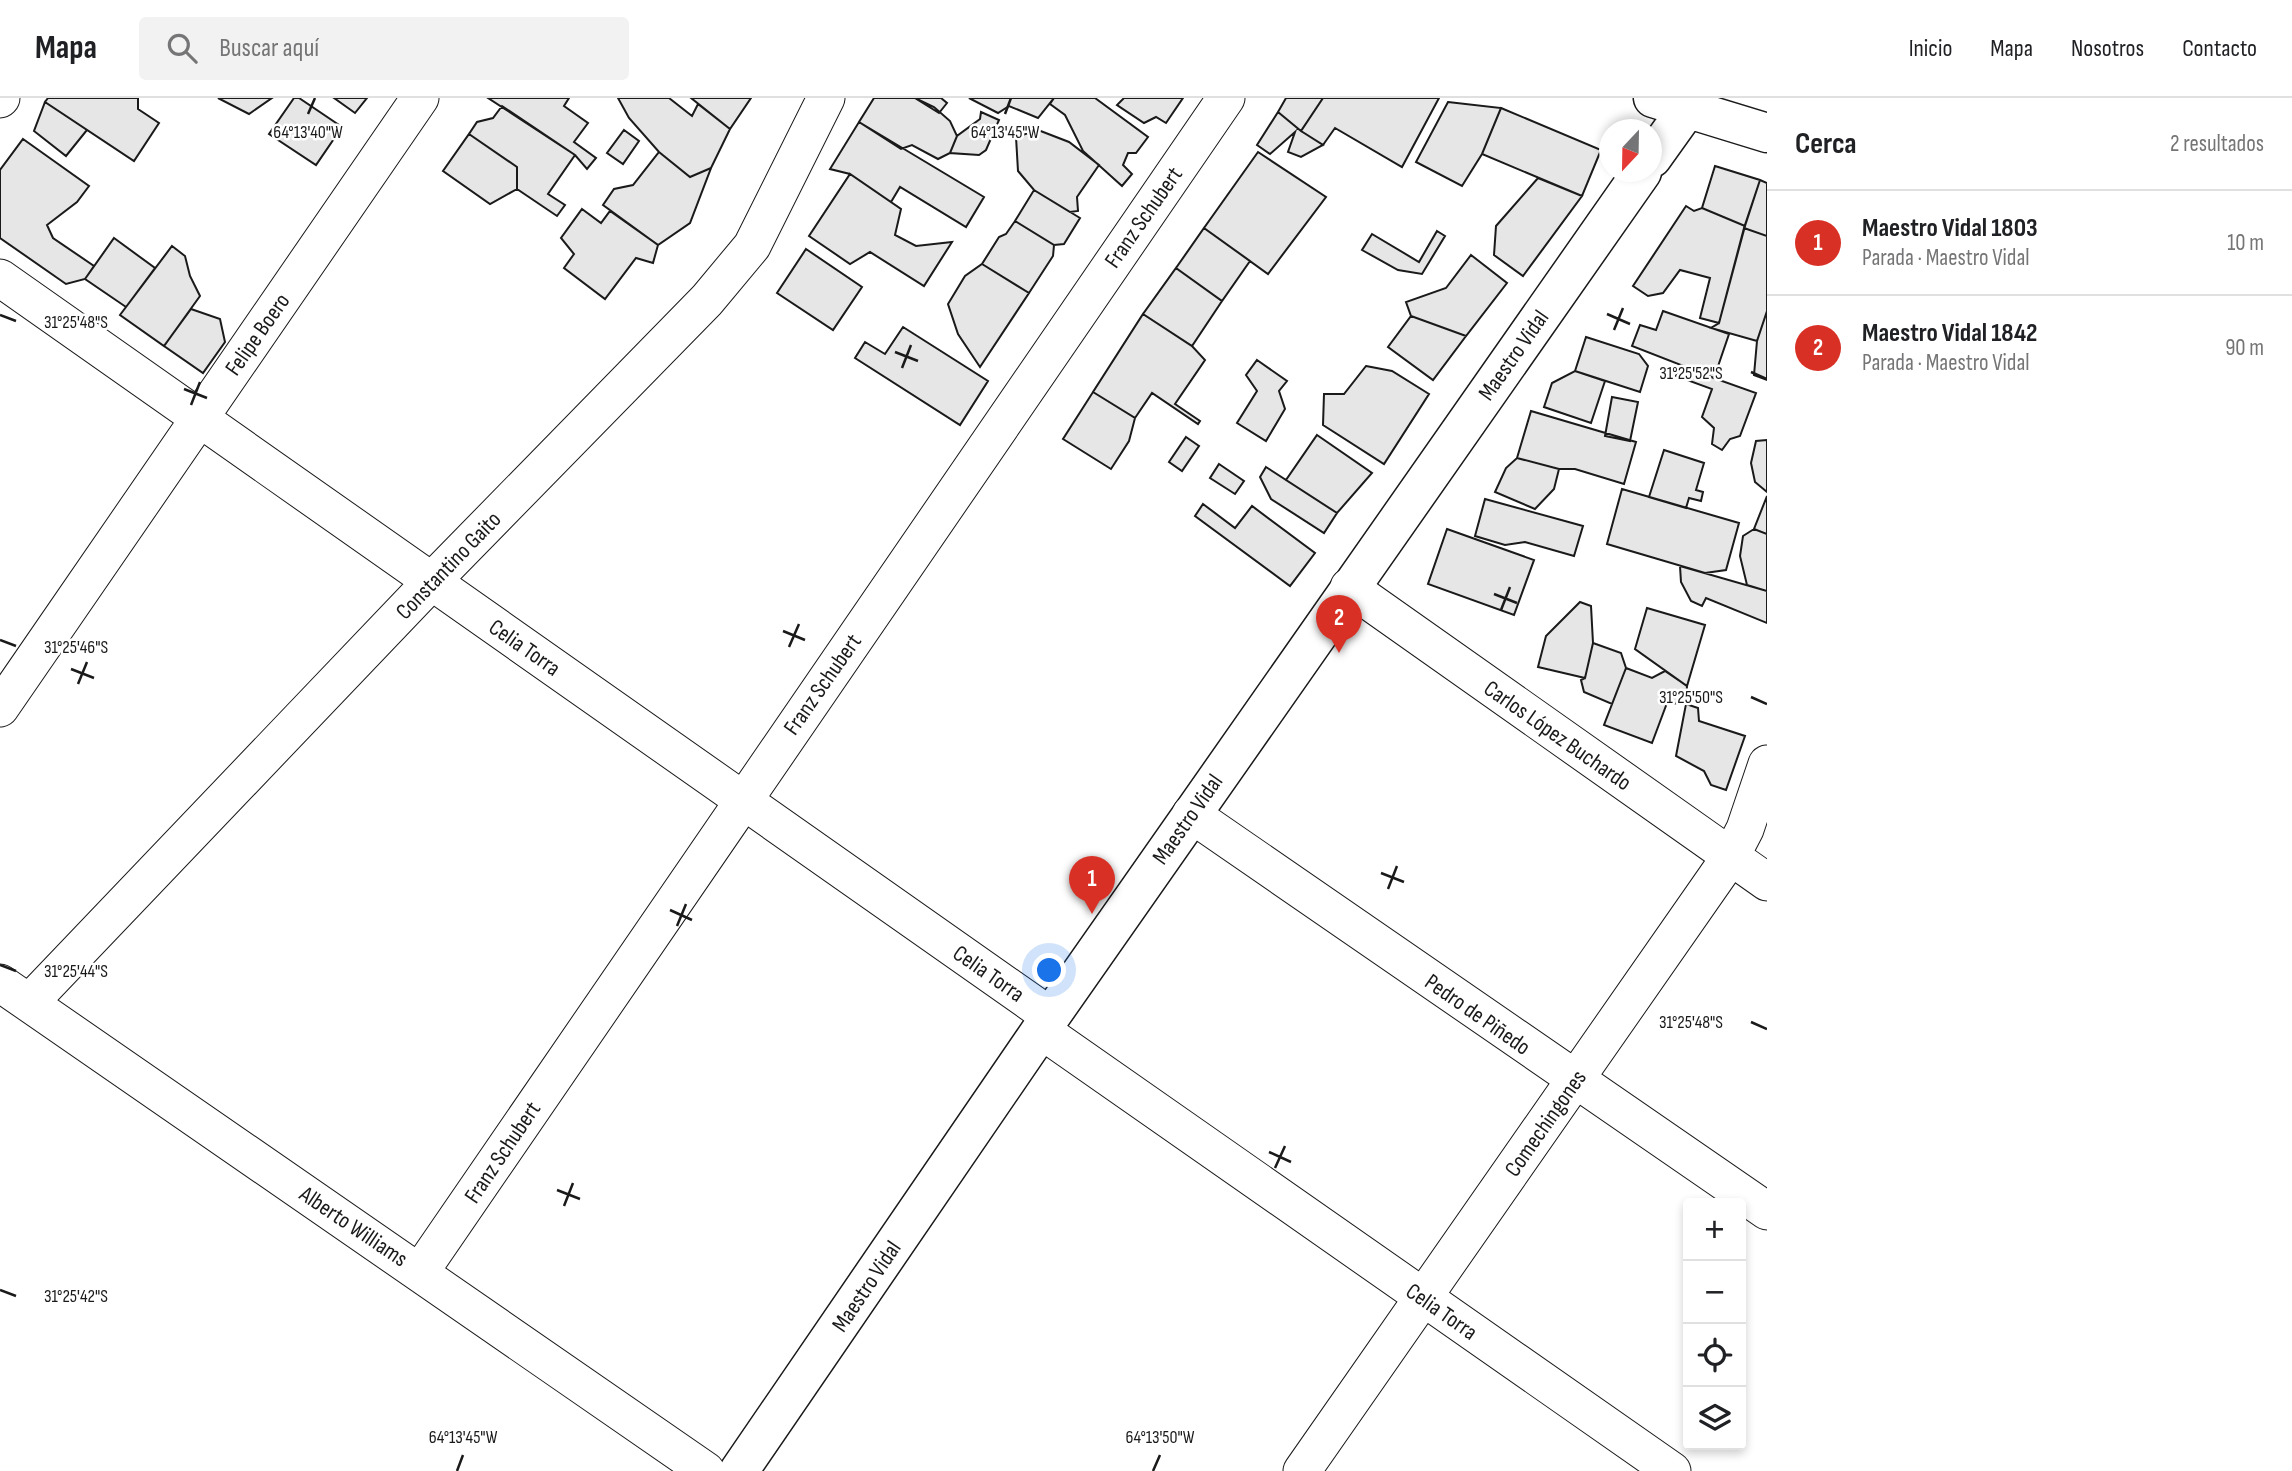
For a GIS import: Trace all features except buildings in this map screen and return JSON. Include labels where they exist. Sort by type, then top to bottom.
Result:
[{"type":"main road","points":[[1662,135],[1678,102],[1767,133]]},
{"type":"main road","name":"Maestro Vidal","points":[[739,1471],[1045,1023],[1635,182]]},
{"type":"street","name":"Felipe Boero","points":[[0,708],[420,98]]},
{"type":"street","name":"Constantino Gaito","points":[[14,993],[432,581],[706,300],[752,246],[826,98]]},
{"type":"street","name":"Franz Schubert","points":[[420,1272],[1226,98]]},
{"type":"street","name":"Celia Torra","points":[[0,278],[742,800],[1424,1298],[1672,1471]]},
{"type":"street","name":"Carlos López Buchardo","points":[[1349,587],[1767,882]]},
{"type":"street","name":"Comechingones","points":[[1302,1471],[1731,856],[1745,829],[1767,764]]},
{"type":"street","name":"Pedro de Piñedo","points":[[1191,814],[1574,1081],[1767,1211]]},
{"type":"street","name":"Alberto Williams","points":[[14,993],[706,1471]]},
{"type":"place","name":"Maestro Vidal 1842","points":[[1339,653]]},
{"type":"place","name":"Maestro Vidal 1803","points":[[1092,914]]}]
